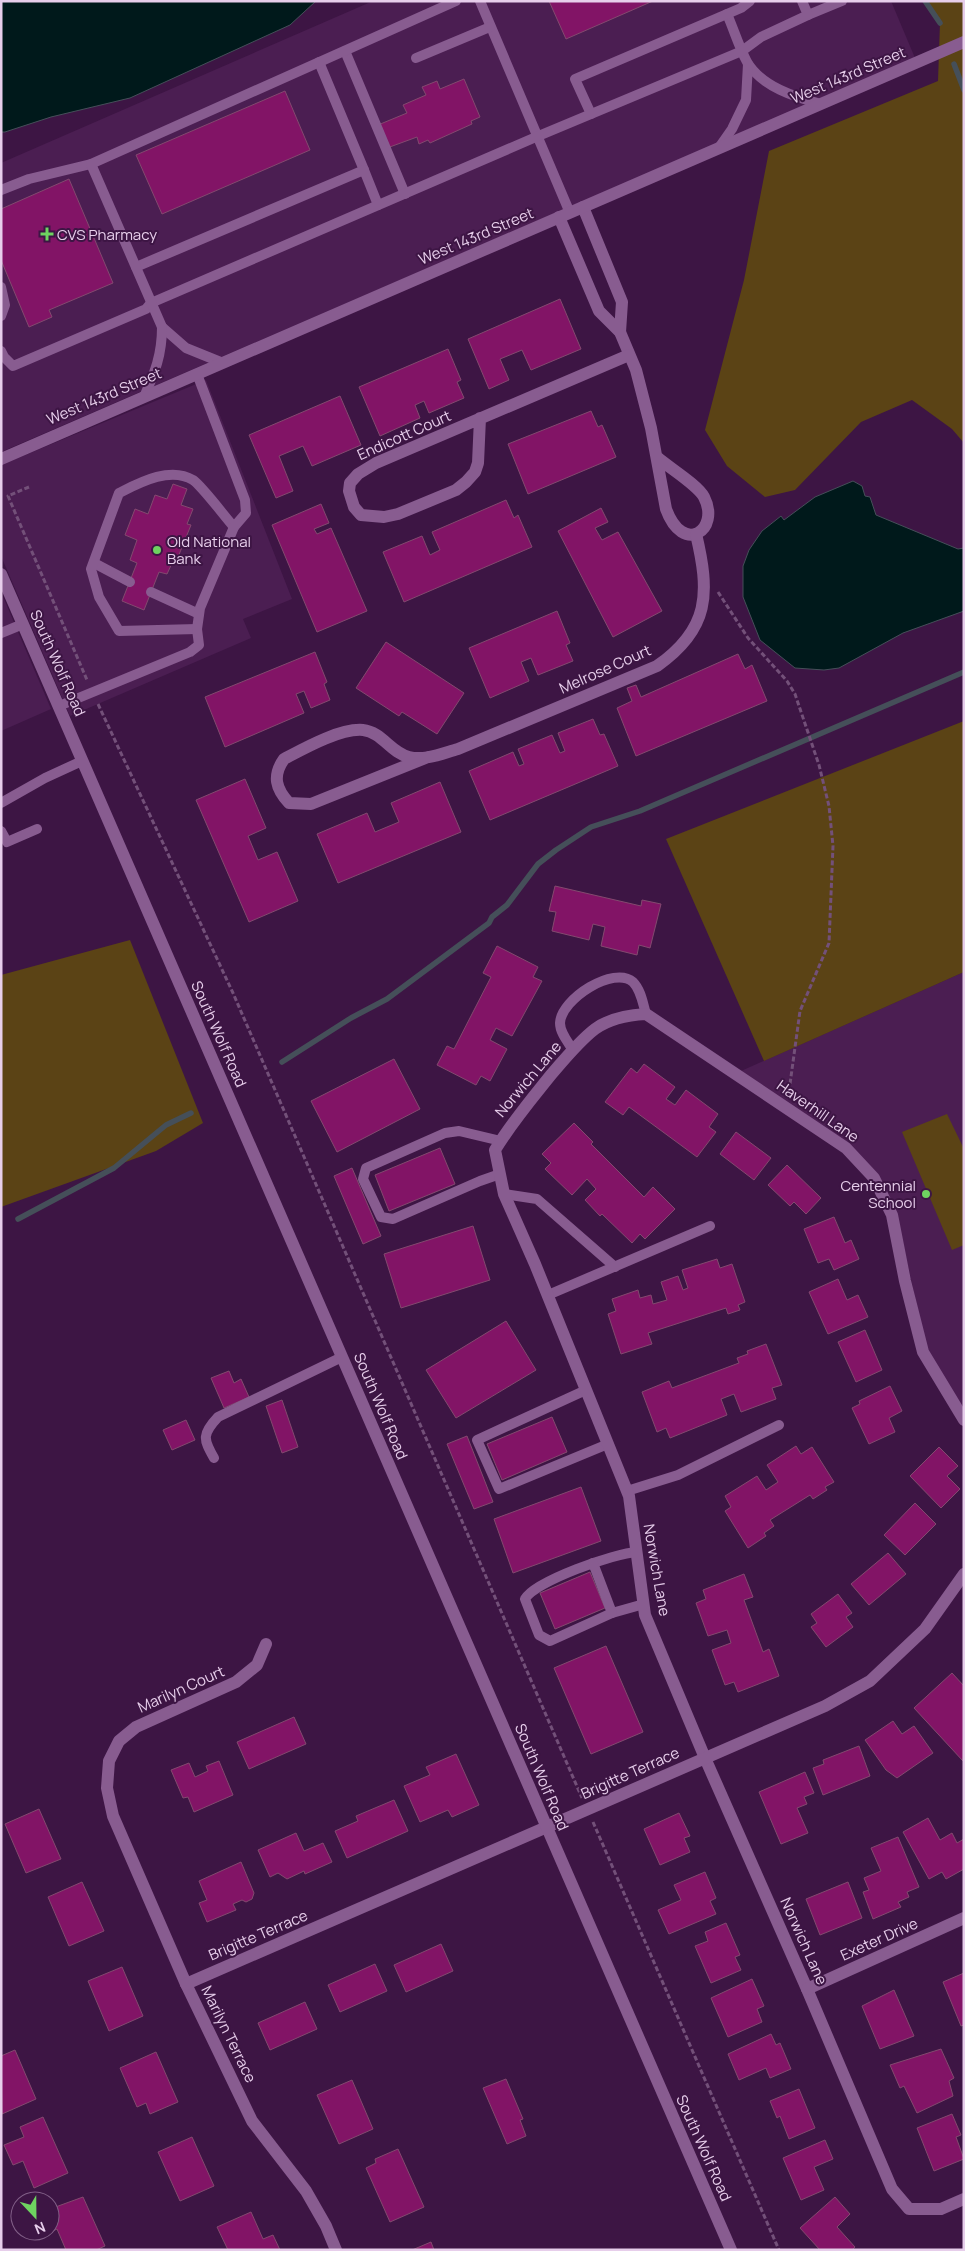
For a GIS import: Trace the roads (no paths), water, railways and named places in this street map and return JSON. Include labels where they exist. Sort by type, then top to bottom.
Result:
[{"type":"street","name":"West 143rd Street","points":[[1,459],[964,42]]},
{"type":"street","points":[[582,207],[622,302],[620,332]]},
{"type":"street","points":[[564,215],[599,311],[620,332],[644,395],[657,457],[670,519],[682,533],[689,536],[696,534],[703,529],[708,520],[704,497],[698,489],[657,457]]},
{"type":"street","name":"Endicott Court","points":[[480,418],[478,463],[475,472],[456,490],[384,517],[362,515],[354,507],[350,496],[350,483],[358,474],[376,463],[480,418],[629,355]]},
{"type":"street","name":"Melrose Court","points":[[428,757],[408,757],[375,734],[362,730],[346,732],[284,759],[278,767],[275,776],[276,785],[289,803],[311,804],[428,757],[458,749],[657,666],[676,652],[696,624],[703,600],[705,580],[696,534]]},
{"type":"street","name":"South Wolf Road","points":[[1,574],[731,2250]]},
{"type":"street","name":"Norwich Lane","points":[[646,1014],[614,1019],[596,1029],[573,1050],[512,1122],[495,1150],[504,1194],[548,1295],[627,1491],[646,1615],[705,1758],[807,1989],[892,2190],[909,2209],[941,2209],[964,2199]]},
{"type":"street","name":"Haverhill Lane","points":[[646,1014],[846,1148],[874,1178],[892,1215],[905,1282],[923,1352],[964,1420]]},
{"type":"street","name":"Brigitte Terrace","points":[[186,1984],[825,1706],[870,1681],[925,1629],[964,1574]]},
{"type":"street","name":"Marilyn Court","points":[[108,1761],[119,1741],[136,1727],[236,1682],[257,1665],[266,1644]]},
{"type":"street","name":"Marilyn Terrace","points":[[108,1761],[107,1788],[113,1816],[186,1984],[252,2121],[306,2191],[326,2226],[336,2250]]},
{"type":"street","name":"Exeter Drive","points":[[807,1989],[964,1918]]},
{"type":"lane","points":[[1,190],[28,179],[92,164],[456,1]]},
{"type":"lane","points":[[480,1],[536,137],[564,215]]},
{"type":"lane","points":[[591,114],[576,78],[741,8],[750,1]]},
{"type":"lane","points":[[802,1],[808,15]]},
{"type":"lane","points":[[1,351],[13,366],[146,309],[151,303],[536,137],[742,51],[761,37],[842,1]]},
{"type":"lane","points":[[727,14],[748,64],[768,82],[793,97],[821,104]]},
{"type":"lane","points":[[416,58],[490,27]]},
{"type":"lane","points":[[345,50],[405,194]]},
{"type":"lane","points":[[319,62],[378,205]]},
{"type":"lane","points":[[718,149],[732,129],[746,100],[748,64]]},
{"type":"lane","points":[[92,164],[162,327],[186,348],[223,363]]},
{"type":"lane","points":[[136,267],[364,170]]},
{"type":"lane","points":[[1,287],[5,305],[1,316]]},
{"type":"lane","points":[[144,397],[156,369],[162,348],[162,327]]},
{"type":"lane","points":[[59,706],[190,652],[199,645],[197,629],[200,608],[234,527],[246,513],[245,500],[197,374]]},
{"type":"lane","points":[[197,629],[119,631],[100,597],[91,569],[118,493],[149,479],[177,474],[193,480],[234,527]]},
{"type":"lane","points":[[94,563],[130,582]]},
{"type":"lane","points":[[151,592],[200,614]]},
{"type":"lane","points":[[1,633],[23,624]]},
{"type":"lane","points":[[1,803],[45,778],[82,761]]},
{"type":"lane","points":[[1,830],[7,842],[37,829]]},
{"type":"lane","points":[[573,1050],[561,1031],[562,1013],[580,992],[592,986],[617,978],[626,978],[637,988],[646,1014]]},
{"type":"lane","points":[[500,1174],[394,1219],[381,1218],[363,1180],[366,1168],[445,1133],[459,1131],[501,1141]]},
{"type":"lane","points":[[504,1194],[537,1199],[615,1267]]},
{"type":"lane","points":[[548,1295],[710,1226]]},
{"type":"lane","points":[[214,1458],[205,1442],[206,1428],[218,1417],[342,1357]]},
{"type":"lane","points":[[586,1390],[477,1440],[499,1489],[608,1444]]},
{"type":"lane","points":[[627,1491],[678,1475],[779,1425]]},
{"type":"lane","points":[[636,1552],[625,1552],[593,1563],[532,1590],[525,1599],[539,1635],[550,1640],[612,1613],[644,1604]]},
{"type":"lane","points":[[593,1563],[612,1613]]},
{"type":"waterway","points":[[925,1],[940,23]]},
{"type":"waterway","points":[[954,64],[964,90]]},
{"type":"waterway","points":[[282,1062],[351,1018],[387,999],[489,923],[492,917],[507,905],[538,864],[591,827],[640,811],[964,672]]},
{"type":"waterway","points":[[18,1219],[114,1168],[166,1125],[191,1113]]},
{"type":"place","name":"CVS Pharmacy","points":[[47,234]]},
{"type":"place","name":"Old National Bank","points":[[157,550]]},
{"type":"place","name":"Centennial School","points":[[926,1194]]}]
